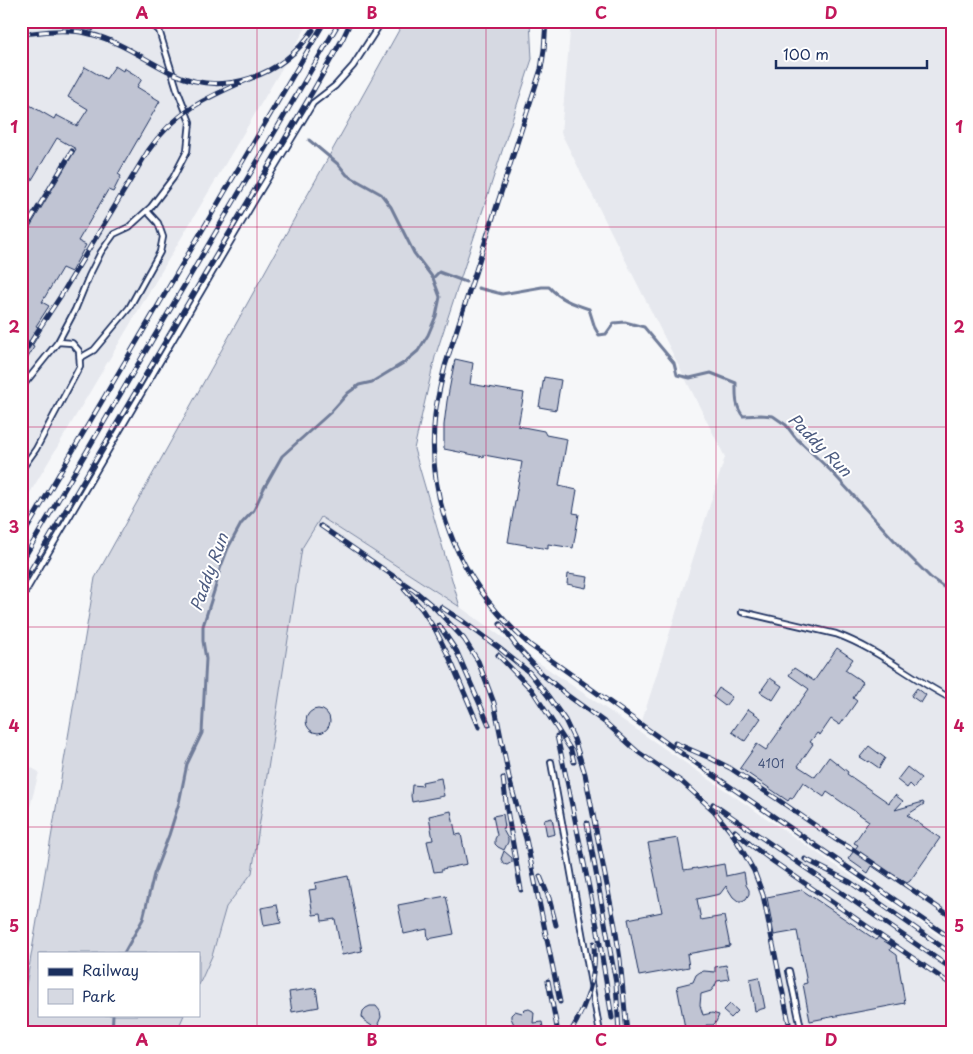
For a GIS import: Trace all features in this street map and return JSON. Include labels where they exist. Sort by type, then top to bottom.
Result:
[{"type":"lane","points":[[21,388],[58,342],[75,310],[101,252],[114,234],[129,227],[151,208],[173,178],[187,151],[190,122],[159,30],[142,21]]},
{"type":"lane","points":[[21,599],[313,103],[335,86],[353,66],[382,21]]},
{"type":"lane","points":[[80,358],[94,350],[129,308],[160,252],[163,237],[158,223],[147,211]]},
{"type":"lane","points":[[21,470],[36,449],[80,366],[79,350],[72,343],[58,342]]},
{"type":"lane","points":[[742,612],[846,638],[868,648],[922,683],[952,699]]},
{"type":"lane","points":[[551,762],[600,1033]]},
{"type":"lane","points":[[789,971],[802,1033]]},
{"type":"lane","points":[[776,1033],[801,1027]]},
{"type":"shaded area","points":[[21,21],[310,21],[21,508]]},
{"type":"shaded area","points":[[571,21],[952,21],[952,937],[641,724],[725,457],[561,133]]},
{"type":"shaded area","points":[[321,517],[460,607],[952,945],[952,1033],[176,1033],[184,1016],[200,1016],[200,983],[212,956],[226,907],[252,873],[302,548]]},
{"type":"shaded area","points":[[21,762],[39,772],[21,841]]},
{"type":"green space","points":[[404,21],[530,21],[532,59],[435,357],[414,449],[460,607],[321,517],[302,548],[252,873],[226,907],[212,956],[200,983],[200,952],[38,952],[38,1016],[184,1016],[176,1033],[27,1033],[21,1015],[95,578]]},
{"type":"building","points":[[115,66],[123,71],[124,68],[142,79],[137,87],[160,101],[118,174],[121,176],[113,192],[108,190],[78,241],[86,245],[71,272],[62,268],[42,302],[49,306],[36,326],[42,329],[21,370],[21,242],[76,149],[57,138],[21,198],[21,100],[54,119],[56,115],[77,126],[88,109],[68,97],[85,67],[106,79]]},
{"type":"building","points":[[455,359],[473,363],[470,384],[524,393],[518,426],[544,431],[546,435],[567,439],[559,486],[577,490],[573,513],[579,514],[573,548],[548,544],[548,549],[508,542],[522,462],[444,449],[444,425]]},
{"type":"building","points":[[544,377],[561,380],[556,410],[539,407]]},
{"type":"building","points":[[568,574],[588,577],[586,588],[567,584]]},
{"type":"building","points":[[837,648],[853,659],[845,670],[863,682],[853,698],[857,701],[840,725],[831,719],[820,735],[817,733],[810,742],[813,744],[798,766],[815,777],[829,757],[848,772],[847,774],[889,803],[895,795],[903,801],[895,810],[923,802],[924,804],[907,815],[940,838],[907,883],[894,875],[891,879],[872,866],[868,873],[848,859],[858,845],[854,843],[869,821],[827,792],[824,797],[803,782],[792,799],[790,798],[788,801],[740,768],[757,744],[766,750],[809,689],[789,675],[794,668],[814,681]]},
{"type":"building","points":[[770,678],[782,686],[773,700],[760,692]]},
{"type":"building","points":[[719,688],[732,697],[725,706],[713,697]]},
{"type":"building","points":[[917,688],[926,695],[921,703],[911,696]]},
{"type":"building","points":[[318,709],[326,713],[330,721],[326,729],[318,733],[310,729],[306,721],[310,713]]},
{"type":"building","points":[[748,709],[761,718],[745,741],[732,732]]},
{"type":"building","points":[[869,746],[885,758],[879,768],[860,757]]},
{"type":"building","points":[[907,767],[921,778],[914,788],[910,784],[907,788],[897,780]]},
{"type":"building","points":[[441,778],[444,796],[412,802],[412,785],[423,786],[422,782]]},
{"type":"building","points":[[451,811],[456,835],[461,834],[467,864],[434,872],[427,841],[433,840],[429,816]]},
{"type":"building","points":[[503,814],[505,827],[502,828],[508,839],[504,850],[495,844],[497,835],[493,816]]},
{"type":"building","points":[[552,818],[555,834],[547,836],[544,820]]},
{"type":"building","points":[[678,838],[684,870],[724,864],[726,876],[744,872],[749,894],[746,899],[738,901],[726,886],[720,894],[697,899],[701,920],[724,916],[730,946],[687,954],[689,967],[639,976],[628,919],[662,912],[648,843]]},
{"type":"building","points":[[504,851],[512,858],[512,862],[507,865],[501,859]]},
{"type":"building","points":[[348,876],[362,951],[342,955],[335,919],[322,921],[321,914],[313,915],[309,890],[316,889],[315,883]]},
{"type":"building","points":[[802,890],[876,940],[878,937],[892,946],[890,950],[897,955],[905,1003],[810,1021],[803,984],[807,983],[797,931],[774,935],[767,897]]},
{"type":"building","points":[[446,896],[454,934],[428,939],[427,929],[404,934],[398,905]]},
{"type":"building","points":[[277,905],[281,923],[264,926],[261,908]]},
{"type":"building","points":[[726,965],[729,979],[717,981],[711,991],[701,994],[700,1005],[703,1015],[712,1013],[719,1015],[716,1022],[713,1025],[706,1025],[705,1033],[686,1033],[677,986],[693,982],[696,975],[700,972],[715,972],[715,967]]},
{"type":"building","points":[[759,977],[765,1008],[755,1011],[750,979]]},
{"type":"building","points":[[316,988],[319,1007],[292,1012],[289,992]]},
{"type":"building","points":[[730,1004],[738,1011],[731,1018],[723,1011]]},
{"type":"building","points":[[370,1006],[376,1006],[380,1011],[381,1017],[378,1024],[387,1033],[372,1033],[372,1026],[363,1020],[363,1011]]},
{"type":"building","points":[[529,1009],[534,1013],[533,1023],[542,1022],[544,1033],[518,1033],[511,1015],[515,1011],[522,1013]]},
{"type":"waterway","points":[[309,140],[339,165],[347,175],[381,194],[391,207],[414,253],[433,278]]},
{"type":"waterway","name":"Paddy Run","points":[[125,952],[143,919],[154,874],[179,803],[187,764],[202,733],[206,659],[203,626],[228,548],[241,524],[254,510],[282,456],[331,412],[348,393],[359,385],[372,382],[405,362],[418,351],[428,335],[436,316],[440,297],[433,278],[439,272],[466,282]]},
{"type":"waterway","name":"Paddy Run","points":[[478,288],[502,294],[549,287],[563,298],[589,309],[599,335],[606,334],[614,323],[625,322],[644,327],[674,363],[677,375],[690,378],[711,373],[736,383],[737,404],[743,416],[773,416],[786,425],[795,437],[831,471],[904,551],[931,578],[952,593]]},
{"type":"waterway","name":"Paddy Run","points":[[112,1033],[113,1016]]},
{"type":"railway","points":[[69,21],[92,29]]},
{"type":"railway","points":[[21,539],[325,21]]},
{"type":"railway","points":[[21,563],[340,21]]},
{"type":"railway","points":[[21,586],[313,91],[351,21]]},
{"type":"railway","points":[[546,21],[541,69],[445,366],[437,403],[433,448],[436,481],[443,512],[454,542],[468,570],[485,597],[506,622],[530,645],[671,746],[952,939]]},
{"type":"railway","points":[[21,34],[64,31],[90,34],[112,41],[172,73],[192,80],[231,83],[250,78],[285,60],[313,30]]},
{"type":"railway","points":[[21,358],[148,151],[159,137],[170,125],[195,106],[254,77]]},
{"type":"railway","points":[[21,236],[72,151]]},
{"type":"railway","points":[[321,526],[415,591],[435,608],[464,639],[478,661],[494,703],[510,782],[526,839],[560,1002]]},
{"type":"railway","points":[[404,589],[421,608],[436,631],[479,727]]},
{"type":"railway","points":[[441,607],[499,648],[530,673],[565,720],[574,739],[585,774],[615,926],[627,1033]]},
{"type":"railway","points":[[500,624],[517,647],[542,674],[607,724],[638,752],[682,782],[714,811],[734,836],[754,871],[763,895],[791,1033]]},
{"type":"railway","points":[[439,625],[457,652],[489,725]]},
{"type":"railway","points":[[498,655],[532,690],[571,750],[574,762]]},
{"type":"railway","points":[[557,736],[597,926],[612,1018]]},
{"type":"railway","points":[[675,743],[730,768],[952,917]]},
{"type":"railway","points":[[503,778],[521,890]]},
{"type":"railway","points":[[713,804],[952,969]]},
{"type":"railway","points":[[587,823],[616,983],[619,1033]]},
{"type":"railway","points":[[735,831],[774,862],[952,985]]},
{"type":"railway","points":[[805,859],[850,882],[952,954]]},
{"type":"railway","points":[[540,876],[549,898],[556,925]]},
{"type":"railway","points":[[570,1033],[589,992],[593,975],[594,943]]},
{"type":"railway","points":[[548,981],[558,1033]]}]
